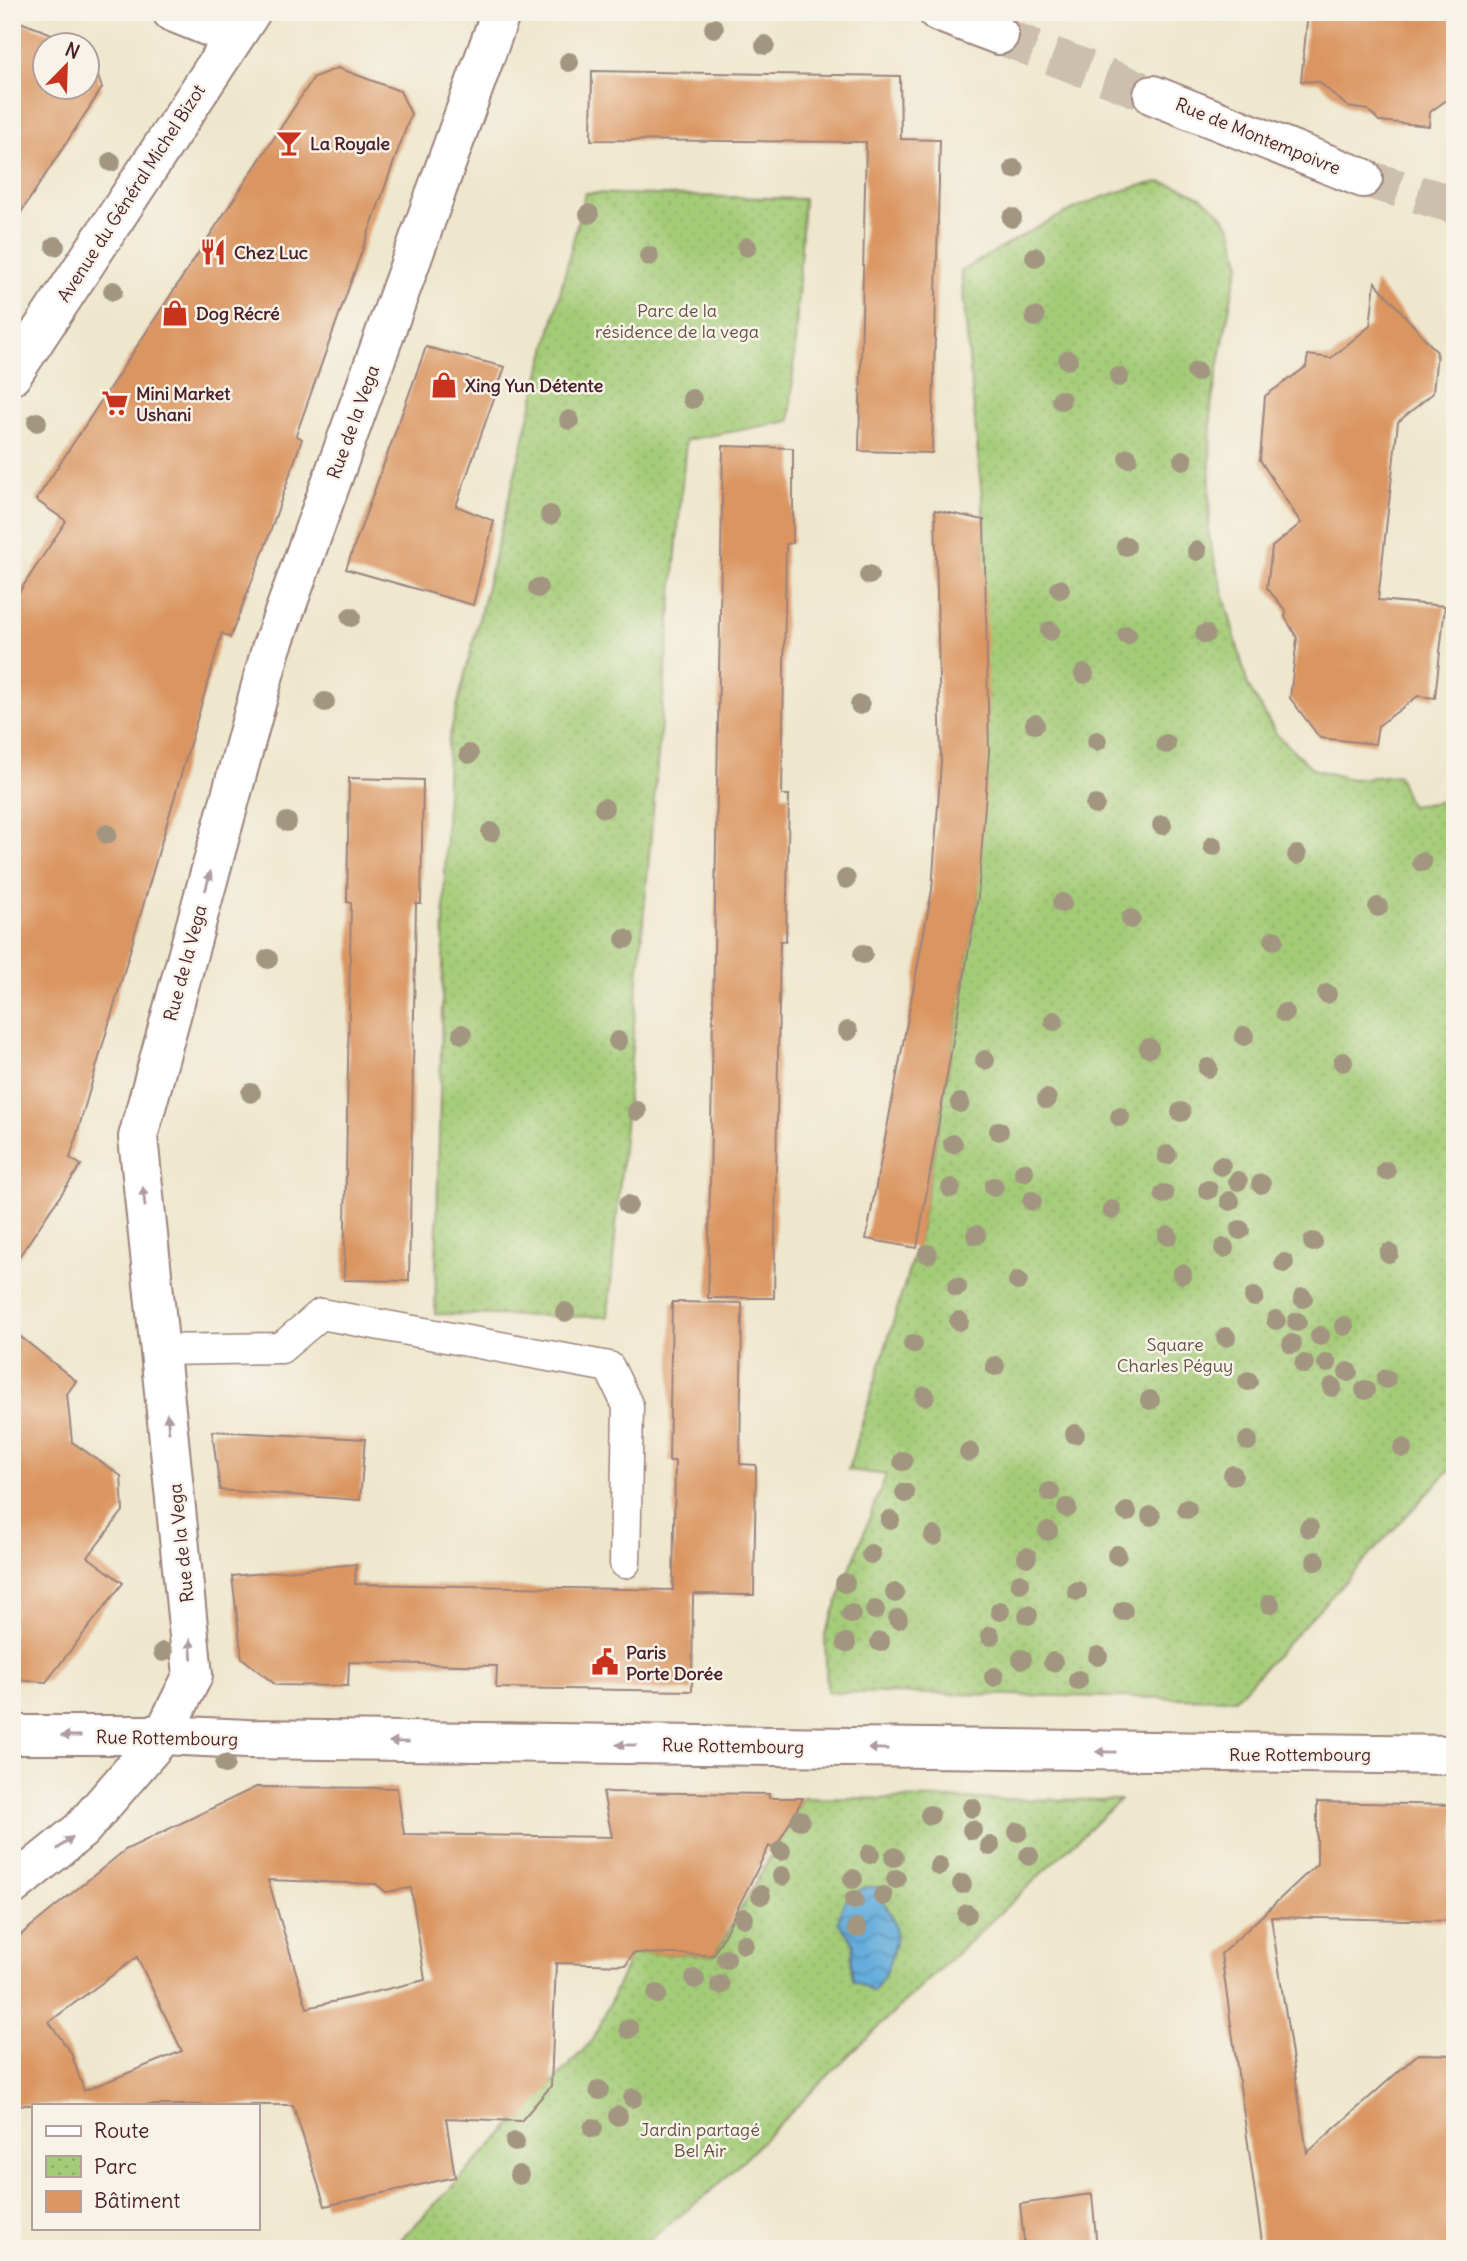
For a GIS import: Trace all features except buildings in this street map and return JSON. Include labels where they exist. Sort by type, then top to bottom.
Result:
[{"type":"street","points":[[172,12],[242,24]]},
{"type":"street","name":"Rue de la Vega","points":[[12,1886],[81,1830],[163,1735],[193,1675],[138,1137],[271,649],[501,12]]},
{"type":"street","points":[[938,12],[999,35]]},
{"type":"street","name":"Avenue du Général Michel Bizot","points":[[12,375],[242,24]]},
{"type":"street","name":"Rue de Montempoivre","points":[[1153,94],[1363,178]]},
{"type":"street","name":"Rue Rottembourg","points":[[12,1735],[1455,1755]]},
{"type":"lane","points":[[161,1350],[281,1348],[321,1314],[609,1367],[628,1406],[625,1563]]},
{"type":"green space","name":"Square Charles Péguy","points":[[1160,182],[1183,188],[1201,197],[1217,210],[1232,228],[1240,263],[1211,406],[1209,539],[1248,686],[1277,735],[1313,769],[1351,779],[1398,775],[1410,806],[1455,800],[1455,1464],[1235,1699],[827,1692],[825,1634],[886,1475],[848,1470],[919,1237],[978,896],[984,520],[961,271],[1081,206],[1133,188]]},
{"type":"green space","name":"Parc de la résidence de la vega","points":[[585,193],[804,199],[790,421],[686,440],[608,1317],[435,1314],[448,743]]},
{"type":"green space","name":"Jardin partagé Bel Air","points":[[803,1798],[1120,1800],[854,2050],[716,2187],[638,2249],[392,2249],[593,2040],[632,1953],[715,1955]]},
{"type":"water","points":[[867,1887],[879,1887],[895,1931],[891,1959],[873,1992],[853,1980],[851,1963],[854,1943],[838,1922],[846,1899]]},
{"type":"tunnel","points":[[999,35],[1153,95]]},
{"type":"tunnel","points":[[1363,178],[1455,205]]},
{"type":"place","name":"La Royale","points":[[289,143]]},
{"type":"place","name":"Chez Luc","points":[[213,252]]},
{"type":"place","name":"Dog Récré","points":[[175,313]]},
{"type":"place","name":"Xing Yun Détente","points":[[444,385]]},
{"type":"place","name":"Mini Market Ushani","points":[[115,403]]},
{"type":"place","name":"Paris Porte Dorée","points":[[605,1662]]}]
